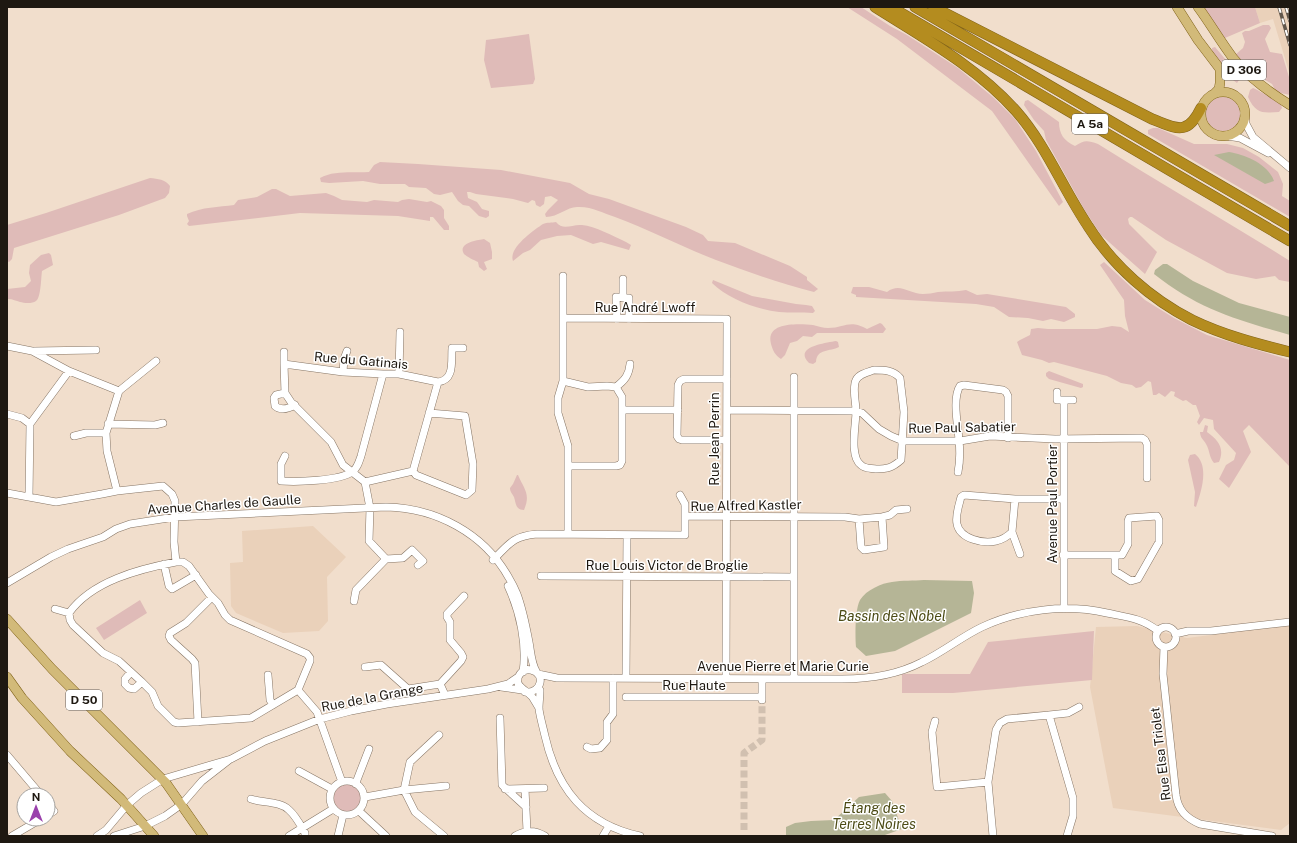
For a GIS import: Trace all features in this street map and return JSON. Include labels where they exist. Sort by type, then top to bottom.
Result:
[{"type":"highway","points":[[875,7],[957,60],[985,81],[1016,112],[1046,154],[1092,233],[1115,262],[1133,279],[1170,307],[1193,320],[1218,331],[1290,352]]},
{"type":"highway","name":"A 5a","points":[[891,7],[1290,241]]},
{"type":"highway","name":"A 5a","points":[[915,7],[1290,226]]},
{"type":"highway","points":[[934,7],[1152,119],[1172,127],[1186,127],[1194,120],[1201,108]]},
{"type":"main road","points":[[1177,7],[1198,40],[1220,69],[1220,83],[1214,94]]},
{"type":"main road","name":"D 306","points":[[1193,7],[1208,23]]},
{"type":"main road","name":"D 306","points":[[1198,7],[1234,59],[1245,71],[1265,88],[1290,105]]},
{"type":"main road","points":[[1221,92],[1235,96],[1244,108],[1244,121],[1240,128],[1227,136],[1218,136],[1211,133],[1205,128],[1202,121],[1201,108],[1208,98],[1214,94],[1221,92]]},
{"type":"main road","name":"D 50","points":[[7,619],[23,639],[52,669],[163,779]]},
{"type":"main road","points":[[7,677],[27,703],[70,751],[126,805],[154,836]]},
{"type":"main road","points":[[163,779],[203,836]]},
{"type":"street","points":[[1244,113],[1246,124],[1253,137],[1290,168]]},
{"type":"street","points":[[1227,136],[1240,138],[1279,159]]},
{"type":"street","points":[[563,276],[563,381],[558,398],[558,413],[568,446],[568,534]]},
{"type":"street","points":[[623,279],[623,298]]},
{"type":"street","points":[[617,319],[616,297],[629,298],[629,319]]},
{"type":"street","name":"Rue André Lwoff","points":[[564,318],[727,319]]},
{"type":"street","name":"Rue Jean Perrin","points":[[726,679],[727,319]]},
{"type":"street","points":[[399,374],[400,332]]},
{"type":"street","points":[[7,346],[32,351],[96,350]]},
{"type":"street","points":[[412,471],[438,382],[444,382],[451,373],[452,348],[463,348]]},
{"type":"street","points":[[55,363],[59,350]]},
{"type":"street","points":[[32,351],[69,371],[119,391]]},
{"type":"street","points":[[343,372],[344,359],[347,351]]},
{"type":"street","points":[[284,352],[284,393],[331,442],[343,465],[365,482],[370,508],[369,541],[386,559]]},
{"type":"street","points":[[117,491],[107,451],[106,433],[108,424],[119,391],[156,361]]},
{"type":"street","name":"Rue du Gatinais","points":[[284,364],[343,372],[399,374],[438,382]]},
{"type":"street","points":[[563,381],[588,387],[616,387],[624,381],[629,373],[630,364]]},
{"type":"street","points":[[874,370],[887,370],[896,373],[900,378],[904,412],[903,441],[901,460],[894,467],[883,469],[867,468],[861,465],[856,459],[854,451],[856,411],[854,385],[861,374],[874,370]]},
{"type":"street","points":[[29,497],[30,424],[69,371]]},
{"type":"street","points":[[284,456],[281,464],[281,481],[318,480],[344,476],[352,472],[361,456],[383,374]]},
{"type":"street","points":[[794,377],[794,679]]},
{"type":"street","points":[[726,440],[682,440],[677,436],[678,385],[680,381],[684,379],[727,379]]},
{"type":"street","points":[[958,472],[960,441],[957,416],[958,390],[960,386],[964,385],[1003,390],[1006,392],[1008,396],[1008,438]]},
{"type":"street","points":[[568,466],[620,465],[622,461],[622,397],[616,387]]},
{"type":"street","points":[[1057,392],[1057,400],[1073,400]]},
{"type":"street","points":[[284,393],[276,395],[274,398],[275,406],[278,409],[288,409],[295,405]]},
{"type":"street","name":"Avenue Paul Portier","points":[[1064,400],[1064,609]]},
{"type":"street","points":[[622,410],[678,410]]},
{"type":"street","points":[[726,410],[856,411]]},
{"type":"street","name":"Rue Paul Sabatier","points":[[856,411],[862,413],[879,429],[903,441],[960,441],[990,436],[1008,438],[1064,439],[1142,438],[1147,444],[1147,478]]},
{"type":"street","points":[[412,471],[416,475],[466,495],[472,490],[473,464],[465,416],[429,413]]},
{"type":"street","points":[[7,414],[22,418],[30,424]]},
{"type":"street","points":[[108,424],[155,425],[163,423]]},
{"type":"street","points":[[74,436],[86,433],[106,433]]},
{"type":"street","points":[[365,482],[412,471]]},
{"type":"street","points":[[7,494],[56,502],[117,491],[163,486],[172,494],[175,501],[174,542],[176,562]]},
{"type":"street","points":[[680,495],[685,504],[685,516]]},
{"type":"street","points":[[1015,500],[1012,530],[1009,536],[996,541],[983,541],[965,537],[960,532],[956,520],[960,497],[964,495],[1015,500],[1064,499]]},
{"type":"street","name":"Avenue Charles de Gaulle","points":[[7,583],[51,557],[103,537],[124,526],[175,518],[396,507],[413,509],[433,515],[455,525],[503,566],[517,594],[526,627],[531,659],[537,672]]},
{"type":"street","name":"Rue Alfred Kastler","points":[[494,559],[514,539],[525,535],[684,535],[685,516],[794,516],[845,517],[859,519],[882,517],[890,515],[896,510],[908,510]]},
{"type":"street","points":[[1063,555],[1115,555],[1122,555],[1128,544],[1129,518],[1157,516],[1159,520],[1159,542],[1138,579],[1131,581],[1115,571],[1115,555]]},
{"type":"street","points":[[859,519],[861,548],[864,550],[884,548],[882,517]]},
{"type":"street","points":[[1012,530],[1020,554]]},
{"type":"street","points":[[626,678],[627,535]]},
{"type":"street","points":[[354,600],[356,590],[386,559],[403,558],[412,550],[422,561],[418,565]]},
{"type":"street","name":"Avenue Charles de Gaulle","points":[[494,559],[512,594],[518,613],[524,653],[520,674]]},
{"type":"street","points":[[183,562],[189,566],[218,603],[224,615],[230,620],[307,654],[310,661],[298,690],[252,718],[198,722],[174,722],[158,706],[152,692],[142,682],[119,660],[103,653],[98,649],[73,625],[70,620],[69,613],[93,591],[143,568],[164,564],[183,562]]},
{"type":"street","points":[[164,564],[169,586],[172,589],[196,575]]},
{"type":"street","name":"Rue Louis Victor de Broglie","points":[[541,576],[794,578]]},
{"type":"street","points":[[365,666],[381,665],[408,689],[440,684],[463,657],[450,640],[450,622],[447,617],[449,612],[464,596]]},
{"type":"street","points":[[198,722],[195,663],[192,658],[171,640],[169,636],[170,633],[186,623],[212,597]]},
{"type":"street","points":[[55,609],[69,613]]},
{"type":"street","name":"Avenue Pierre et Marie Curie","points":[[537,672],[557,678],[858,679],[888,675],[922,662],[975,631],[997,621],[1028,612],[1064,609],[1101,612],[1141,620],[1158,631]]},
{"type":"street","points":[[1175,634],[1188,631],[1212,631],[1290,622]]},
{"type":"street","points":[[1166,627],[1172,629],[1175,634],[1175,641],[1168,646],[1161,646],[1157,641],[1156,637],[1158,631],[1166,627]]},
{"type":"street","name":"Rue Elsa Triolet","points":[[1164,646],[1163,674],[1178,804],[1185,815],[1200,824],[1235,833],[1272,836]]},
{"type":"street","points":[[524,691],[532,692],[538,687],[541,680],[537,672],[529,669],[520,674],[518,684],[524,691],[533,698],[539,708]]},
{"type":"street","points":[[131,672],[125,679],[125,684],[129,688],[134,689],[142,682]]},
{"type":"street","name":"Rue de la Grange","points":[[97,836],[106,830],[126,805],[163,779],[231,759],[281,734],[320,719],[387,704],[501,686],[508,684],[520,674]]},
{"type":"street","points":[[268,675],[270,700],[273,705]]},
{"type":"street","name":"Avenue Pierre et Marie Curie","points":[[538,687],[557,678]]},
{"type":"street","points":[[587,747],[592,749],[600,748],[607,740],[607,722],[613,714],[613,678]]},
{"type":"street","name":"Rue Haute","points":[[626,698],[762,699],[762,679]]},
{"type":"street","points":[[440,684],[445,696]]},
{"type":"street","name":"Rue de la Grange","points":[[501,686],[524,691]]},
{"type":"street","points":[[538,687],[540,690],[539,708],[550,756],[563,785],[580,805],[596,819],[619,830],[640,836]]},
{"type":"street","points":[[298,690],[317,712],[342,782]]},
{"type":"street","points":[[993,836],[988,782],[996,730],[1000,723],[1007,719],[1068,713],[1079,708]]},
{"type":"street","points":[[1049,715],[1073,798],[1074,816],[1067,836]]},
{"type":"street","points":[[500,718],[504,787],[526,807]]},
{"type":"street","points":[[935,721],[932,732],[937,787],[988,782]]},
{"type":"street","points":[[439,735],[410,762],[404,790],[415,812],[444,836]]},
{"type":"street","points":[[356,784],[369,749]]},
{"type":"street","points":[[7,755],[34,787]]},
{"type":"street","name":"Rue de la Grange","points":[[114,836],[145,826],[165,816],[182,804],[202,781],[231,759]]},
{"type":"street","points":[[299,771],[332,789]]},
{"type":"street","points":[[347,781],[356,784],[360,787],[364,797],[364,802],[359,811],[353,815],[343,815],[333,808],[330,799],[332,789],[342,782],[347,781]]},
{"type":"street","points":[[364,797],[404,790],[446,786]]},
{"type":"street","points":[[504,787],[544,788]]},
{"type":"street","points":[[525,788],[527,831]]},
{"type":"street","points":[[250,799],[286,807],[290,810],[302,827],[305,836]]},
{"type":"street","points":[[289,836],[333,808]]},
{"type":"street","points":[[359,811],[386,836]]},
{"type":"street","points":[[338,836],[343,815]]},
{"type":"street","points":[[603,836],[609,826]]},
{"type":"street","points":[[12,836],[27,827]]},
{"type":"street","points":[[515,836],[527,831],[536,832],[545,836]]},
{"type":"shaded area","points":[[847,7],[861,7],[907,35],[958,68],[994,98],[1015,119],[1036,151],[1063,202],[1059,206],[992,111],[897,39]]},
{"type":"shaded area","points":[[1203,7],[1255,7],[1260,23],[1225,38]]},
{"type":"shaded area","points":[[1255,7],[1290,7],[1290,75],[1273,19],[1260,23]]},
{"type":"shaded area","points":[[1263,25],[1269,25],[1271,28],[1265,39],[1270,52],[1282,54],[1289,77],[1290,95],[1276,92],[1272,84],[1260,77],[1252,69],[1252,63],[1249,60],[1237,59],[1235,55],[1243,48],[1245,42],[1242,33]]},
{"type":"shaded area","points":[[529,34],[535,79],[533,84],[491,88],[484,60],[486,40]]},
{"type":"shaded area","points":[[1215,47],[1237,73],[1239,80],[1237,83],[1217,63],[1214,58],[1212,48]]},
{"type":"shaded area","points":[[1253,88],[1280,104],[1282,108],[1279,112],[1264,112],[1254,107],[1248,97],[1250,90]]},
{"type":"shaded area","points":[[1220,97],[1226,97],[1230,98],[1237,104],[1240,114],[1239,121],[1233,128],[1226,131],[1220,131],[1216,130],[1209,124],[1206,117],[1206,111],[1207,107],[1213,100]]},
{"type":"shaded area","points":[[1028,100],[1059,122],[1061,134],[1071,144],[1075,146],[1086,141],[1098,144],[1290,261],[1290,282],[1279,280],[1275,276],[1256,279],[1227,273],[1166,240],[1130,217],[1128,219],[1129,224],[1157,252],[1145,274],[1101,235],[1084,209],[1046,140],[1044,131],[1034,120],[1024,105],[1025,101]]},
{"type":"shaded area","points":[[1158,128],[1194,144],[1227,144],[1243,148],[1259,157],[1278,172],[1283,184],[1282,196],[1290,201],[1290,217],[1148,134],[1148,130]]},
{"type":"shaded area","points":[[380,162],[501,170],[570,183],[589,194],[609,199],[686,227],[703,235],[708,241],[735,243],[790,266],[807,277],[807,280],[818,289],[814,292],[752,273],[703,255],[628,222],[592,209],[573,207],[550,217],[546,217],[545,214],[558,200],[551,196],[545,197],[544,204],[540,207],[536,205],[535,201],[532,200],[528,203],[513,199],[467,192],[468,198],[477,202],[482,209],[489,211],[489,216],[486,218],[479,216],[469,206],[463,205],[458,201],[452,192],[440,195],[434,194],[426,188],[409,187],[405,184],[380,184],[363,181],[321,182],[320,178],[325,175],[344,172],[369,172],[374,165]]},
{"type":"shaded area","points":[[150,178],[164,181],[170,186],[169,193],[165,198],[119,215],[14,248],[12,259],[9,262],[7,261],[7,225]]},
{"type":"shaded area","points":[[272,189],[276,189],[290,196],[326,193],[342,200],[367,202],[374,200],[398,202],[409,199],[427,202],[431,201],[441,206],[444,210],[444,218],[449,226],[449,230],[444,230],[433,217],[430,217],[430,221],[398,216],[300,213],[189,226],[187,224],[189,221],[187,214],[205,209],[234,205],[238,200],[257,197]]},
{"type":"shaded area","points":[[556,222],[565,227],[582,225],[593,227],[631,245],[629,250],[601,242],[593,244],[571,235],[557,236],[541,240],[530,250],[523,253],[513,261],[512,256],[518,245],[534,230],[543,224]]},
{"type":"shaded area","points":[[484,239],[490,243],[492,259],[484,262],[487,269],[484,271],[479,267],[478,262],[464,254],[463,247],[469,243]]},
{"type":"shaded area","points":[[49,253],[51,255],[53,265],[42,271],[38,299],[30,303],[10,299],[7,301],[7,289],[25,287],[31,281],[29,273],[30,265],[41,255]]},
{"type":"shaded area","points":[[1104,262],[1145,300],[1174,318],[1207,335],[1290,360],[1290,467],[1249,425],[1243,431],[1251,452],[1229,488],[1219,479],[1226,465],[1234,460],[1236,453],[1214,429],[1213,420],[1204,418],[1199,425],[1197,422],[1200,416],[1196,405],[1193,405],[1186,400],[1183,401],[1174,396],[1175,392],[1171,391],[1165,397],[1159,393],[1153,395],[1151,382],[1148,381],[1141,387],[1136,388],[1132,385],[1121,383],[1107,376],[1054,362],[1049,363],[1022,355],[1017,342],[1030,335],[1031,329],[1097,329],[1112,326],[1121,327],[1129,332],[1125,316],[1124,300],[1100,265]]},
{"type":"shaded area","points":[[713,280],[752,296],[812,306],[815,311],[813,313],[779,312],[752,306],[726,294],[712,283]]},
{"type":"shaded area","points":[[853,287],[869,287],[887,292],[892,289],[900,288],[918,294],[966,290],[977,295],[987,294],[1066,307],[1075,314],[1075,317],[1064,322],[1051,319],[1043,321],[1028,318],[1009,317],[994,307],[976,304],[856,297],[856,295],[851,293]]},
{"type":"shaded area","points":[[880,323],[886,329],[883,333],[817,333],[812,337],[803,336],[797,341],[790,343],[785,355],[781,359],[774,353],[771,344],[773,331],[785,326],[813,325],[834,328],[851,324],[867,329]]},
{"type":"shaded area","points":[[836,341],[838,342],[839,347],[821,352],[816,362],[813,364],[809,363],[805,358],[805,353],[812,347]]},
{"type":"shaded area","points":[[1049,371],[1083,384],[1083,387],[1081,388],[1049,379],[1046,376],[1046,373]]},
{"type":"shaded area","points":[[1205,425],[1208,426],[1207,432],[1217,441],[1221,448],[1221,457],[1219,462],[1214,463],[1212,461],[1201,436],[1200,432],[1203,432]]},
{"type":"shaded area","points":[[1195,454],[1200,459],[1203,472],[1202,487],[1196,507],[1194,506],[1195,492],[1188,460],[1190,455]]},
{"type":"shaded area","points":[[517,475],[527,496],[524,510],[519,509],[517,506],[510,489]]},
{"type":"shaded area","points":[[313,526],[346,557],[327,577],[328,621],[319,631],[283,633],[236,613],[231,606],[230,563],[243,562],[242,531]]},
{"type":"shaded area","points":[[140,600],[147,613],[104,640],[96,628]]},
{"type":"shaded area","points":[[1290,625],[1290,823],[1281,830],[1113,808],[1090,687],[1096,627],[1137,626],[1187,638]]},
{"type":"shaded area","points":[[1094,631],[1092,680],[953,693],[902,693],[902,674],[970,674],[988,642]]},
{"type":"shaded area","points":[[347,784],[357,788],[361,798],[357,808],[347,812],[337,808],[333,798],[337,788]]},
{"type":"water","points":[[1229,152],[1242,155],[1256,161],[1267,170],[1274,181],[1265,184],[1214,155]]},
{"type":"water","points":[[1163,264],[1167,264],[1193,281],[1239,303],[1290,317],[1290,335],[1235,318],[1202,305],[1170,286],[1154,274],[1155,270]]},
{"type":"water","name":"Bassin des Nobel","points":[[900,581],[972,581],[974,593],[971,613],[895,651],[866,656],[856,647],[857,610],[858,604],[863,596],[879,585]]},
{"type":"water","name":"Étang des Terres Noires","points":[[885,793],[892,801],[902,829],[882,836],[786,836],[786,827],[795,823],[834,820],[859,797]]},
{"type":"tunnel","points":[[744,830],[744,753],[762,740],[762,701]]},
{"type":"railway","points":[[1279,7],[1290,45]]},
{"type":"railway","points":[[1286,7],[1290,21]]}]
